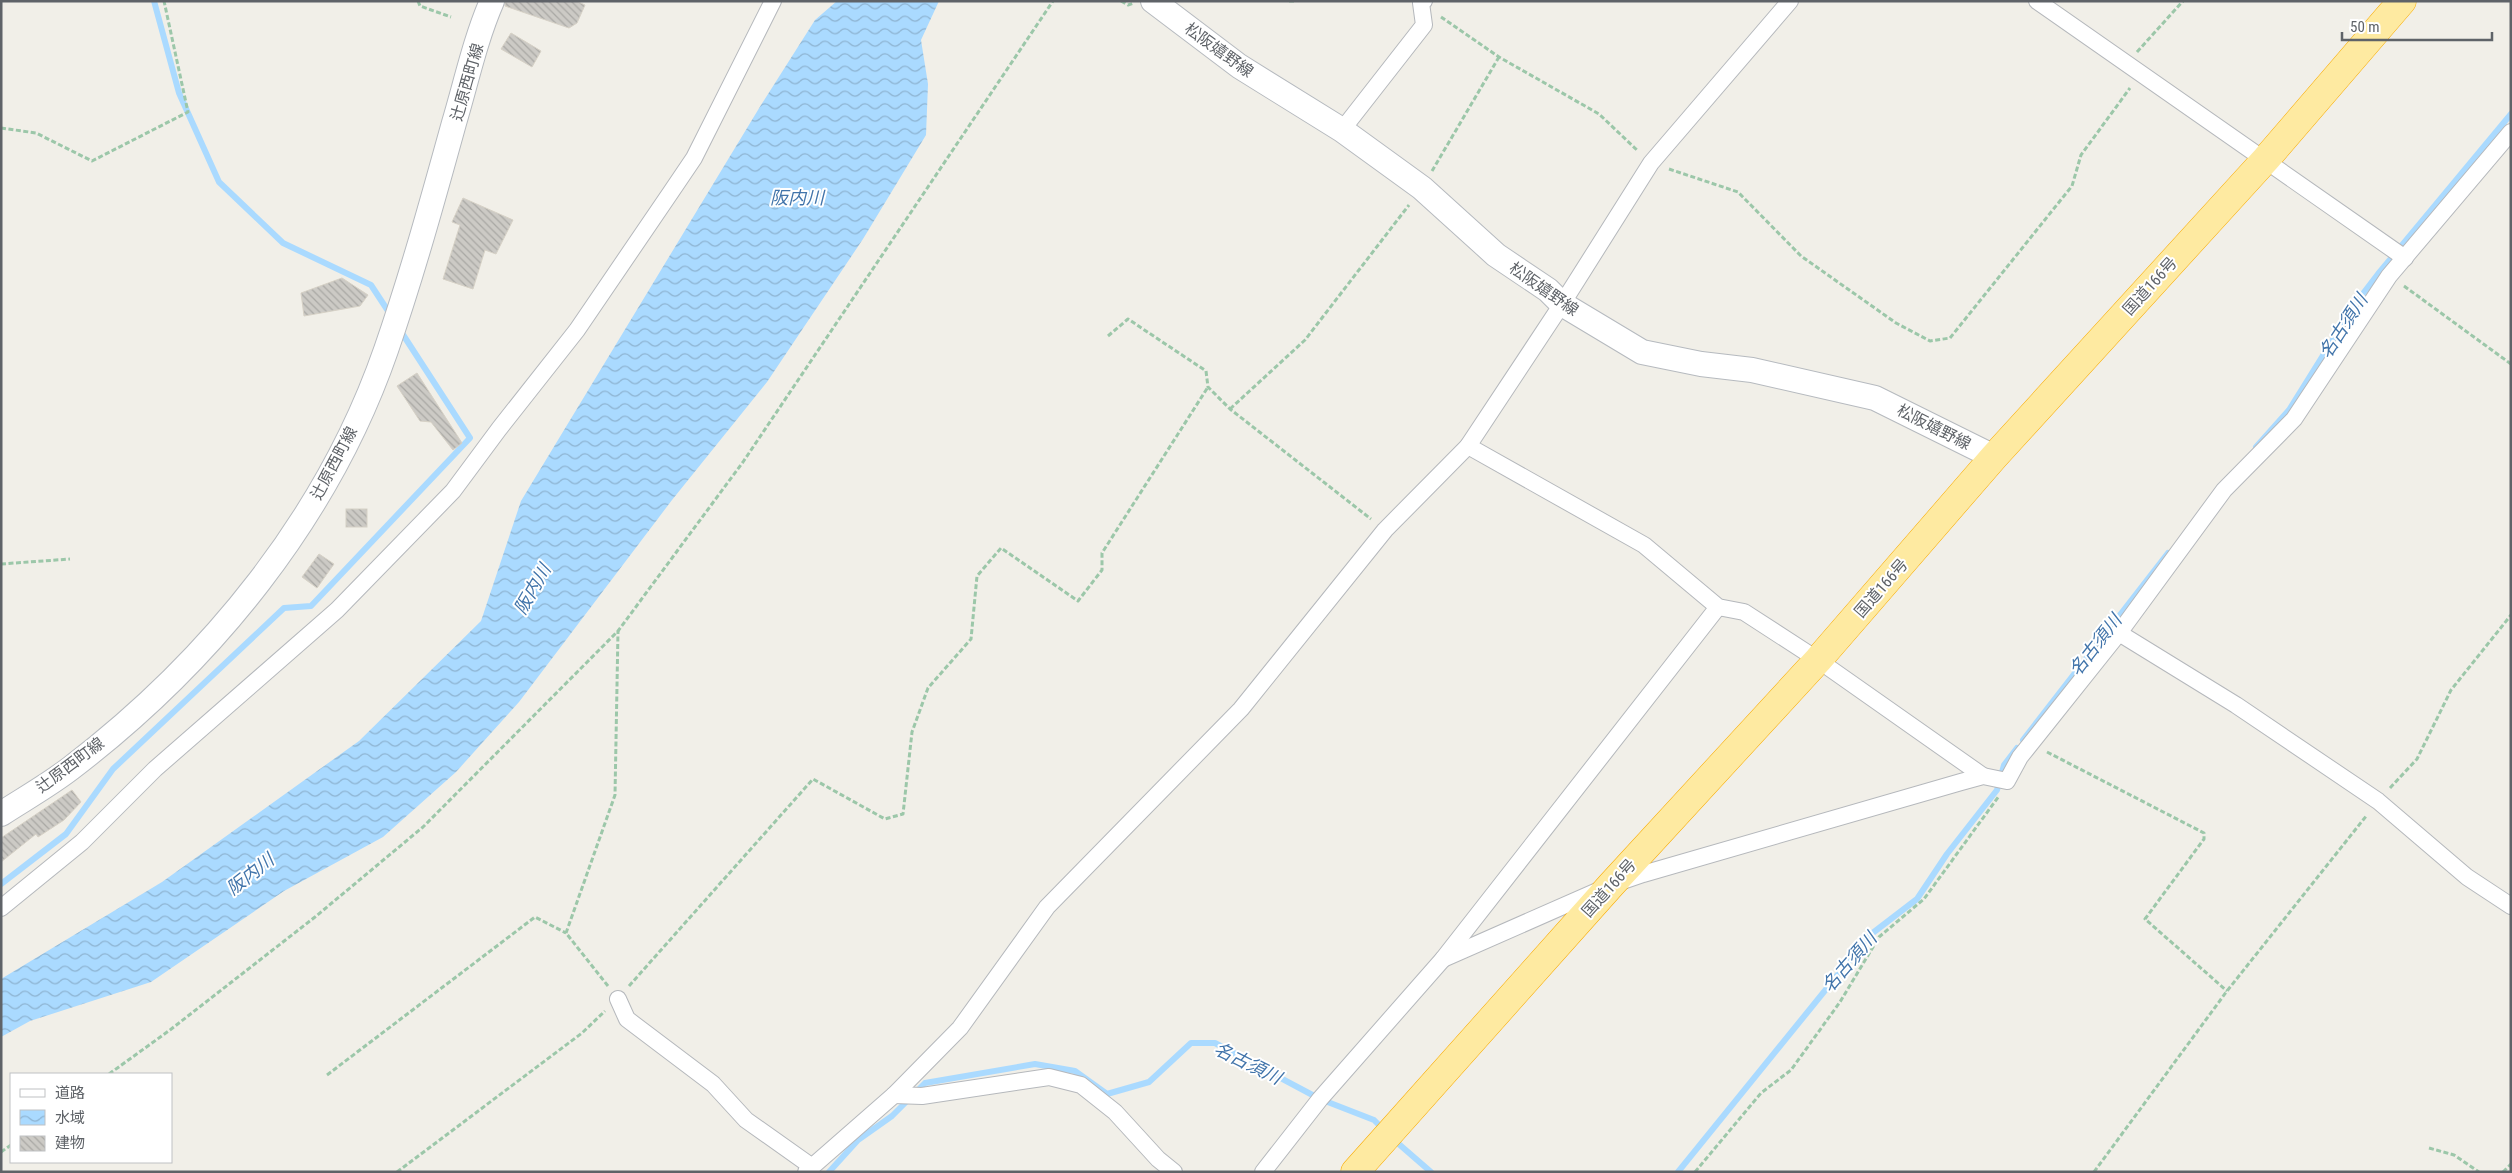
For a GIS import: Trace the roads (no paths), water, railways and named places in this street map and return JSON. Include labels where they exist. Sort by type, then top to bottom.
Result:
[{"type":"highway","name":"国道166号","points":[[1364,1164],[1611,885],[1818,660],[1994,457],[2266,158],[2402,1]]},
{"type":"main road","name":"辻原西町線","points":[[1,814],[71,768],[130,717],[207,643],[236,612],[286,545],[326,482],[358,417],[390,337],[492,1]]},
{"type":"main road","name":"松阪嬉野線","points":[[1152,1],[1239,66],[1342,130],[1422,188],[1496,256],[1548,290],[1562,304],[1642,352],[1701,364],[1752,370],[1875,398],[1994,457]]},
{"type":"street","points":[[1,908],[82,842],[155,769],[337,610],[453,492],[499,429],[577,330],[694,158],[773,1]]},
{"type":"street","points":[[618,999],[627,1019],[713,1084],[746,1120],[809,1169],[895,1095],[960,1028],[1047,907],[1241,709],[1385,530],[1468,446],[1562,304],[1651,162],[1790,1]]},
{"type":"street","points":[[2037,1],[2266,158],[2399,253]]},
{"type":"street","points":[[1342,130],[1424,25],[1423,2]]},
{"type":"street","points":[[1468,446],[1644,545],[1718,607],[1744,612],[1818,660],[1984,776],[2006,781],[2020,757],[2119,633],[2224,490],[2294,420],[2389,276],[2399,253],[2511,132]]},
{"type":"street","points":[[1263,1172],[1320,1099],[1443,958],[1718,607]]},
{"type":"street","points":[[2119,633],[2236,705],[2378,800],[2467,877],[2511,906]]},
{"type":"street","points":[[1443,958],[1611,885],[1984,776]]},
{"type":"street","points":[[895,1095],[922,1096],[1049,1077],[1081,1085],[1115,1112],[1158,1159],[1174,1172]]},
{"type":"water","name":"阪内川","points":[[837,1],[939,1],[921,40],[928,84],[926,135],[863,239],[767,382],[672,500],[519,702],[456,772],[383,837],[284,891],[151,982],[30,1021],[1,1037],[1,979],[162,882],[359,741],[481,621],[521,501],[761,105],[815,20]]},
{"type":"waterway","points":[[154,1],[179,93],[219,182],[283,243],[371,285],[392,317]]},
{"type":"waterway","name":"名古須川","points":[[2256,447],[2289,410],[2355,304],[2511,114]]},
{"type":"waterway","points":[[1,884],[66,834],[113,769],[284,608],[311,606],[470,438],[400,330]]},
{"type":"waterway","name":"名古須川","points":[[2023,740],[2168,553]]},
{"type":"waterway","name":"名古須川","points":[[1678,1172],[1870,935],[1917,899],[1947,854],[1997,790],[2004,765],[2017,748]]},
{"type":"waterway","name":"名古須川","points":[[829,1172],[858,1140],[892,1116],[925,1083],[1035,1064],[1075,1071],[1107,1094],[1149,1082],[1191,1043],[1215,1043],[1320,1099],[1374,1120],[1384,1130]]},
{"type":"waterway","name":"名古須川","points":[[1393,1139],[1431,1172]]}]
